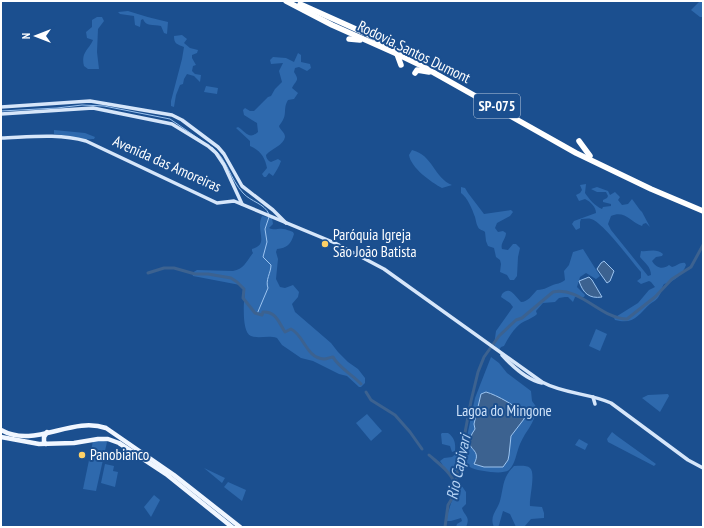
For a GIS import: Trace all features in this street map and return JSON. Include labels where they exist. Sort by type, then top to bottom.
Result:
[{"type":"highway","name":"Rodovia Santos Dumont","points":[[286,1],[332,25],[397,54],[438,75],[576,154],[651,189],[703,209]]},
{"type":"highway","name":"Rodovia Santos Dumont","points":[[293,1],[367,34],[590,156],[646,184],[703,209]]},
{"type":"highway","points":[[329,17],[346,19]]},
{"type":"highway","points":[[360,25],[367,34]]},
{"type":"highway","points":[[349,39],[366,41]]},
{"type":"highway","points":[[397,54],[401,65]]},
{"type":"highway","points":[[415,73],[418,70],[438,75]]},
{"type":"highway","points":[[578,142],[590,156]]},
{"type":"main road","points":[[1,107],[90,101],[172,115],[182,120],[218,147],[224,154],[242,186],[273,210],[286,224]]},
{"type":"main road","points":[[1,114],[93,108],[172,124],[208,146],[216,154],[224,165],[240,202]]},
{"type":"main road","name":"Avenida das Amoreiras","points":[[1,138],[53,136],[75,138],[98,146],[218,203],[234,201],[240,202],[286,224],[354,252],[397,278],[494,347],[508,361],[535,380],[561,390],[602,399],[618,406],[688,460],[703,468]]},
{"type":"main road","points":[[396,283],[397,278]]},
{"type":"main road","points":[[402,288],[405,284]]},
{"type":"main road","points":[[593,397],[596,404]]},
{"type":"main road","points":[[1,430],[10,434],[25,436],[81,425],[104,427],[156,462],[162,469],[232,527]]},
{"type":"main road","points":[[46,444],[44,442],[44,437],[47,432]]},
{"type":"main road","points":[[2,437],[46,444],[78,442],[94,439],[108,440],[123,445],[156,462]]},
{"type":"main road","points":[[21,445],[29,442]]},
{"type":"main road","points":[[148,464],[152,467],[156,462]]},
{"type":"main road","points":[[162,469],[240,527]]},
{"type":"green space","points":[[700,1],[703,1],[703,17],[700,17],[691,10]]},
{"type":"green space","points":[[128,11],[168,22],[167,34],[164,33],[161,26],[148,24],[144,22],[143,19],[141,20],[140,27],[135,25],[134,16],[120,14],[118,12]]},
{"type":"green space","points":[[97,17],[102,17],[104,21],[98,29],[97,52],[99,69],[88,69],[84,66],[83,58],[93,40],[87,38],[86,32],[92,27],[92,20]]},
{"type":"green space","points":[[182,35],[187,39],[184,43],[190,48],[198,50],[197,53],[192,55],[196,65],[193,66],[192,71],[195,74],[201,75],[200,82],[194,76],[187,74],[176,95],[174,107],[171,106],[171,101],[184,47],[176,43],[174,36]]},
{"type":"green space","points":[[298,53],[301,55],[301,62],[310,64],[311,68],[307,71],[299,67],[295,68],[294,72],[297,79],[292,88],[298,93],[294,99],[288,100],[286,103],[285,115],[279,126],[285,135],[284,140],[280,145],[266,155],[267,159],[271,162],[278,159],[281,161],[273,176],[269,173],[266,177],[264,177],[262,174],[267,168],[265,160],[257,150],[250,146],[250,141],[236,128],[238,127],[250,135],[258,132],[257,123],[244,115],[243,110],[245,108],[250,111],[254,111],[268,97],[271,96],[282,82],[279,71],[283,63],[271,64],[270,60],[273,57],[286,58],[294,62]]},
{"type":"green space","points":[[206,86],[218,88],[217,94],[204,92]]},
{"type":"green space","points":[[54,130],[85,133],[95,137],[94,139],[84,139],[54,134]]},
{"type":"green space","points":[[412,150],[425,157],[441,177],[452,185],[442,188],[417,170],[409,155]]},
{"type":"green space","points":[[586,184],[585,193],[592,202],[602,209],[603,207],[611,206],[611,204],[603,202],[603,200],[608,196],[606,192],[597,192],[591,189],[597,187],[608,191],[610,195],[615,192],[620,197],[618,200],[622,205],[628,204],[632,199],[642,212],[650,227],[646,223],[642,226],[620,214],[611,216],[608,224],[611,230],[648,276],[651,275],[651,272],[640,257],[641,251],[655,251],[663,254],[662,256],[656,257],[652,261],[660,268],[669,265],[672,267],[683,263],[686,265],[678,277],[664,284],[658,298],[631,320],[621,321],[615,320],[614,318],[638,303],[649,290],[655,287],[649,281],[641,284],[637,281],[641,278],[641,272],[609,234],[596,222],[590,219],[581,219],[580,228],[576,230],[572,224],[574,221],[596,213],[591,203],[585,199],[579,201],[576,195],[582,190],[580,185]]},
{"type":"green space","points":[[461,187],[465,188],[484,214],[511,210],[513,212],[510,216],[497,223],[495,228],[498,232],[503,231],[506,233],[502,249],[508,250],[513,244],[516,244],[520,248],[517,276],[514,280],[510,280],[507,275],[500,272],[500,260],[496,257],[494,248],[488,246],[485,232],[477,226],[470,204],[461,193]]},
{"type":"green space","points":[[262,216],[272,218],[273,224],[269,228],[285,229],[293,232],[294,234],[288,245],[277,249],[276,252],[278,259],[276,279],[280,287],[285,288],[293,285],[299,292],[298,297],[292,304],[295,312],[331,343],[348,362],[358,369],[365,378],[365,383],[361,387],[359,387],[347,376],[339,374],[313,361],[301,358],[282,345],[277,338],[251,336],[246,329],[244,322],[245,290],[240,285],[193,276],[192,273],[197,270],[233,271],[240,269],[253,253],[252,249],[260,244],[260,222]]},
{"type":"green space","points":[[583,249],[600,276],[596,279],[586,273],[580,277],[577,287],[585,295],[584,297],[575,297],[573,302],[568,297],[565,297],[559,298],[555,302],[543,303],[536,311],[537,314],[517,326],[504,346],[499,350],[494,345],[496,331],[513,307],[501,297],[502,294],[510,291],[521,302],[523,302],[530,298],[537,290],[545,289],[565,280],[564,271],[569,265],[573,252]]},
{"type":"green space","points":[[596,329],[607,334],[600,351],[589,346]]},
{"type":"green space","name":"Lagoa do Mingone","points":[[491,357],[499,363],[507,373],[531,391],[532,401],[537,408],[536,414],[520,444],[513,464],[509,470],[504,472],[490,472],[478,470],[470,467],[463,461],[461,468],[454,472],[453,475],[447,471],[440,461],[444,458],[452,457],[458,452],[461,452],[463,456],[475,398]]},
{"type":"green space","points":[[668,394],[669,396],[660,412],[642,398],[648,395]]},
{"type":"green space","points":[[367,414],[382,431],[371,441],[356,423]]},
{"type":"green space","points":[[612,432],[656,464],[654,466],[608,442],[607,439]]},
{"type":"green space","points":[[442,433],[448,433],[452,436],[455,443],[455,451],[452,452],[450,446],[442,444]]},
{"type":"green space","points":[[579,439],[588,444],[585,450],[575,445]]},
{"type":"green space","points":[[100,440],[107,442],[96,491],[83,489],[93,441]]},
{"type":"green space","points":[[105,464],[114,466],[113,471],[118,472],[115,487],[101,483]]},
{"type":"green space","points":[[514,466],[527,466],[532,471],[530,506],[542,507],[544,518],[531,519],[524,527],[516,527],[510,514],[503,511],[498,527],[494,527],[492,520],[500,501],[504,482],[507,474]]},
{"type":"green space","points":[[204,468],[225,478],[222,483]]},
{"type":"green space","points":[[228,482],[246,490],[242,501],[224,487]]},
{"type":"green space","points":[[461,485],[466,492],[466,504],[462,508],[468,521],[466,527],[456,527],[457,524],[462,521],[461,518],[446,521],[455,493],[458,486]]},
{"type":"green space","points":[[154,495],[160,500],[151,517],[144,507]]},
{"type":"shaded area","points":[[604,261],[614,271],[610,281],[607,283],[597,269]]},
{"type":"shaded area","points":[[589,277],[602,297],[590,296],[582,289],[579,281]]},
{"type":"shaded area","points":[[486,392],[518,408],[525,415],[524,419],[511,436],[508,460],[503,467],[484,467],[474,464],[476,454],[470,445],[471,436],[475,429],[474,424],[481,394]]},
{"type":"waterway","points":[[1,111],[82,105],[104,106],[170,119],[202,141]]},
{"type":"waterway","points":[[212,147],[221,157],[243,193],[264,207],[269,214]]},
{"type":"waterway","points":[[257,314],[268,288],[267,282],[271,268],[271,265],[263,257],[267,242],[265,229],[269,217]]},
{"type":"waterway","name":"Rio Capivari","points":[[445,527],[448,505],[455,485],[478,372],[484,357],[499,336],[516,320],[522,318],[553,292],[563,291],[572,294],[608,314],[617,318],[627,319],[655,297],[672,279],[691,267],[703,245]]},
{"type":"waterway","points":[[148,273],[164,268],[174,268],[195,274],[208,274],[231,278],[244,289],[243,298],[255,313],[262,315],[263,312],[271,313],[277,318],[285,332],[291,329],[295,332],[313,355],[324,359],[333,357],[338,364],[361,384]]},
{"type":"waterway","points":[[366,392],[371,400],[395,415],[422,449]]},
{"type":"waterway","points":[[429,455],[447,472],[455,484]]},
{"type":"place","name":"Paróquia Igreja São João Batista","points":[[325,244]]},
{"type":"place","name":"Panobianco","points":[[82,455]]}]
